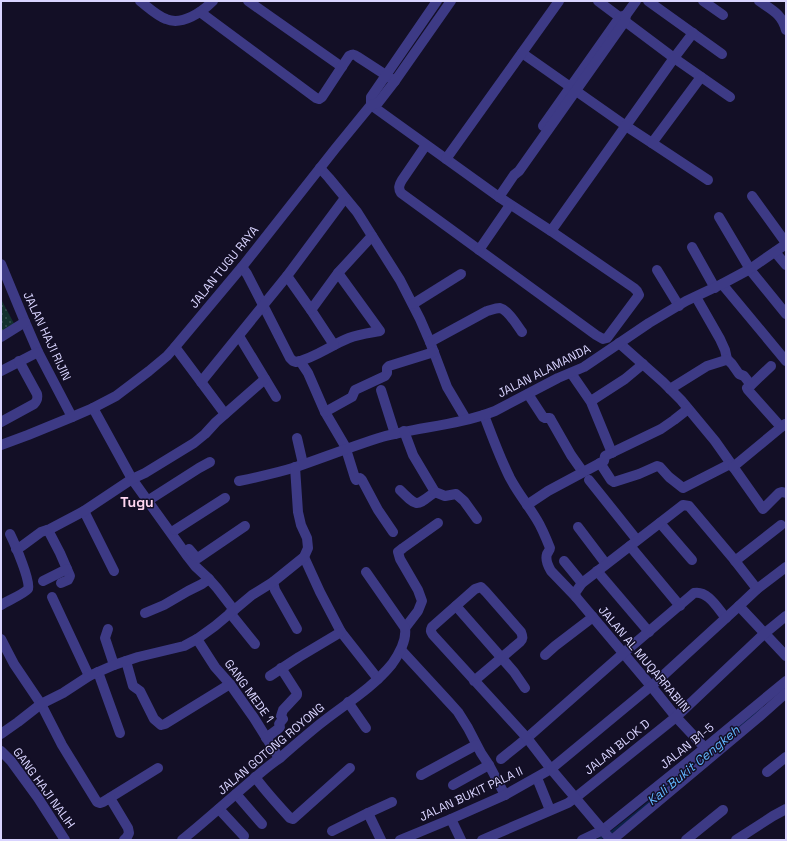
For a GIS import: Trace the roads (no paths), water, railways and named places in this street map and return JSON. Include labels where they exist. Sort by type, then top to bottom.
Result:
[{"type":"street","points":[[140,1],[164,19],[171,21],[185,19],[200,12],[213,1]]},
{"type":"street","points":[[248,1],[342,67]]},
{"type":"street","name":"JALAN TUGU RAYA","points":[[371,105],[371,97],[437,1]]},
{"type":"street","name":"JALAN TUGU RAYA","points":[[1,445],[93,408],[122,391],[149,371],[175,347],[242,267],[371,105],[378,103],[396,81],[451,1]]},
{"type":"street","points":[[446,159],[559,1]]},
{"type":"street","points":[[598,1],[624,18],[674,58],[730,97]]},
{"type":"street","points":[[499,197],[514,175],[519,171],[573,88],[636,1]]},
{"type":"street","points":[[648,1],[722,54]]},
{"type":"street","points":[[703,1],[723,16]]},
{"type":"street","points":[[759,1],[778,14],[784,15],[786,30]]},
{"type":"street","points":[[200,12],[316,98],[319,99],[322,97],[349,56],[352,54],[396,81]]},
{"type":"street","points":[[551,231],[693,33]]},
{"type":"street","points":[[522,52],[626,126],[708,180]]},
{"type":"street","points":[[652,143],[701,77]]},
{"type":"street","points":[[371,105],[510,205],[634,288],[639,295],[607,338],[603,339],[596,336],[401,192],[399,185],[426,145]]},
{"type":"street","points":[[320,168],[357,212],[384,254],[413,304],[430,342],[447,387],[466,419]]},
{"type":"street","points":[[752,196],[786,244]]},
{"type":"street","points":[[202,382],[287,276],[345,198]]},
{"type":"street","points":[[479,250],[510,205]]},
{"type":"street","points":[[719,217],[750,269],[786,314]]},
{"type":"street","points":[[311,310],[338,273],[372,236]]},
{"type":"street","name":"JALAN ALAMANDA","points":[[239,481],[297,466],[346,449],[400,433],[456,423],[495,411],[592,362],[649,323],[750,269],[786,244]]},
{"type":"street","points":[[692,246],[719,286],[786,361]]},
{"type":"street","points":[[775,252],[786,265]]},
{"type":"street","name":"JALAN HAJI RIJIN","points":[[1,264],[38,352],[72,417]]},
{"type":"street","points":[[242,267],[293,362],[298,362],[314,356],[359,334],[380,331],[338,273]]},
{"type":"street","points":[[657,270],[679,306]]},
{"type":"street","points":[[413,304],[461,274]]},
{"type":"street","points":[[287,276],[334,345]]},
{"type":"street","points":[[696,297],[720,339],[727,359],[739,374],[744,376],[751,385]]},
{"type":"street","points":[[430,342],[495,308],[502,308],[507,312],[522,332]]},
{"type":"street","points":[[1,337],[25,322]]},
{"type":"street","points":[[239,336],[276,397]]},
{"type":"street","points":[[619,343],[670,389],[688,409],[715,441],[731,466],[763,509],[779,493],[786,493]]},
{"type":"street","points":[[175,347],[225,414]]},
{"type":"street","points":[[1,370],[38,352]]},
{"type":"street","points":[[325,412],[352,397],[355,390],[385,376],[389,366],[434,352]]},
{"type":"street","points":[[670,389],[707,366],[727,359]]},
{"type":"street","points":[[1,422],[37,401],[37,394],[19,362]]},
{"type":"street","points":[[298,362],[308,373],[325,412],[346,449],[356,480],[360,478],[362,480],[378,510],[393,532]]},
{"type":"street","points":[[591,401],[625,379],[643,364]]},
{"type":"street","points":[[600,463],[611,480],[614,482],[639,474],[657,466],[683,488],[731,466],[784,426],[747,388],[771,366]]},
{"type":"street","points":[[571,373],[591,401],[612,453]]},
{"type":"street","points":[[16,549],[41,532],[48,530],[84,511],[132,479],[145,473],[194,443],[265,379]]},
{"type":"street","points":[[381,390],[400,433],[435,492],[445,496],[456,494],[464,501],[477,519]]},
{"type":"street","points":[[528,394],[543,417],[550,418],[552,420],[571,455],[680,606]]},
{"type":"street","points":[[93,408],[132,479],[195,566],[217,588],[255,644]]},
{"type":"street","points":[[484,415],[510,477],[527,505],[548,491],[586,476],[604,460],[605,456],[661,429],[688,409]]},
{"type":"street","points":[[1,734],[41,704],[63,693],[94,674],[126,661],[184,646],[197,639],[252,595],[273,582],[304,557],[308,548],[307,538],[298,512],[297,438]]},
{"type":"street","points":[[152,498],[210,462]]},
{"type":"street","points":[[132,479],[140,483],[194,556],[198,558],[245,526]]},
{"type":"street","points":[[400,490],[410,501],[414,503],[422,502],[435,492]]},
{"type":"street","points":[[175,530],[225,498]]},
{"type":"street","name":"JALAN AL MUQARRABIIN","points":[[527,505],[537,520],[550,548],[546,557],[549,568],[576,597],[676,717],[705,748]]},
{"type":"street","points":[[576,597],[575,593],[582,583],[683,505],[688,506],[757,589]]},
{"type":"street","points":[[84,511],[114,571]]},
{"type":"street","points":[[366,572],[405,628],[418,611],[422,601],[418,590],[400,559],[398,552],[438,523]]},
{"type":"street","points":[[660,523],[692,560]]},
{"type":"street","points":[[735,561],[780,525]]},
{"type":"street","points":[[578,527],[606,564]]},
{"type":"street","points":[[48,530],[70,577],[68,580],[61,583]]},
{"type":"street","points":[[1,605],[23,593],[29,586],[10,534]]},
{"type":"street","points":[[304,557],[341,632],[378,679]]},
{"type":"street","points":[[564,561],[582,583]]},
{"type":"street","name":"JALAN BUKIT PALA II","points":[[400,840],[505,795],[551,769],[651,686],[757,589],[786,566]]},
{"type":"street","points":[[43,581],[67,569]]},
{"type":"street","points":[[597,571],[649,632]]},
{"type":"street","points":[[145,613],[164,605],[202,584],[208,579]]},
{"type":"street","points":[[273,582],[275,590],[297,629]]},
{"type":"street","points":[[474,681],[520,642],[523,636],[481,587],[475,589],[432,627],[430,630],[431,632],[474,681],[527,738],[551,769],[608,836]]},
{"type":"street","points":[[501,759],[694,593],[703,593],[726,618]]},
{"type":"street","points":[[52,597],[94,674],[120,733]]},
{"type":"street","points":[[456,606],[514,672],[525,688]]},
{"type":"street","points":[[739,606],[786,656]]},
{"type":"street","name":"JALAN BLOK D","points":[[482,840],[568,803],[575,798],[676,717],[764,633],[786,616]]},
{"type":"street","points":[[545,655],[554,646],[593,617]]},
{"type":"street","name":"JALAN GOTONG ROYONG","points":[[182,840],[255,777],[378,679],[391,665],[401,650],[406,633],[405,628]]},
{"type":"street","points":[[108,629],[105,638],[114,665]]},
{"type":"street","points":[[270,676],[298,657],[341,632]]},
{"type":"street","points":[[1,639],[14,664],[41,704],[62,745],[97,802],[103,802],[158,768]]},
{"type":"street","name":"GANG MEDE 1","points":[[197,639],[215,666],[230,684],[254,718],[279,758]]},
{"type":"street","points":[[401,650],[453,706],[468,728],[476,745],[489,765],[505,795]]},
{"type":"street","points":[[126,661],[133,686],[140,691],[154,719],[161,725],[230,684]]},
{"type":"street","points":[[266,738],[280,727],[279,724],[283,719],[281,716],[283,710],[297,695],[281,668]]},
{"type":"street","name":"JALAN B1-5","points":[[608,836],[705,748],[786,682]]},
{"type":"street","points":[[582,840],[608,836],[785,695]]},
{"type":"street","points":[[348,702],[366,728]]},
{"type":"street","points":[[421,775],[476,745]]},
{"type":"street","name":"GANG HAJI NALIH","points":[[1,751],[11,761],[38,798],[65,840]]},
{"type":"street","points":[[767,772],[786,757]]},
{"type":"street","points":[[453,784],[489,765]]},
{"type":"street","points":[[255,777],[265,791],[290,818],[293,819],[350,768]]},
{"type":"street","points":[[537,778],[550,810]]},
{"type":"street","points":[[236,794],[262,824]]},
{"type":"street","points":[[110,798],[128,828],[129,833],[124,840]]},
{"type":"street","points":[[332,831],[392,802]]},
{"type":"street","points":[[219,809],[244,836]]},
{"type":"street","points":[[736,840],[786,809]]},
{"type":"street","points":[[686,840],[723,810]]},
{"type":"street","points":[[368,814],[381,840]]},
{"type":"street","points":[[451,819],[461,840]]},
{"type":"waterway","name":"Kali Bukit Cengkeh","points":[[609,834],[761,709]]},
{"type":"waterway","name":"Kali Bukit Cengkeh","points":[[598,840],[604,836]]},
{"type":"district","name":"Tugu","points":[[137,502]]}]
